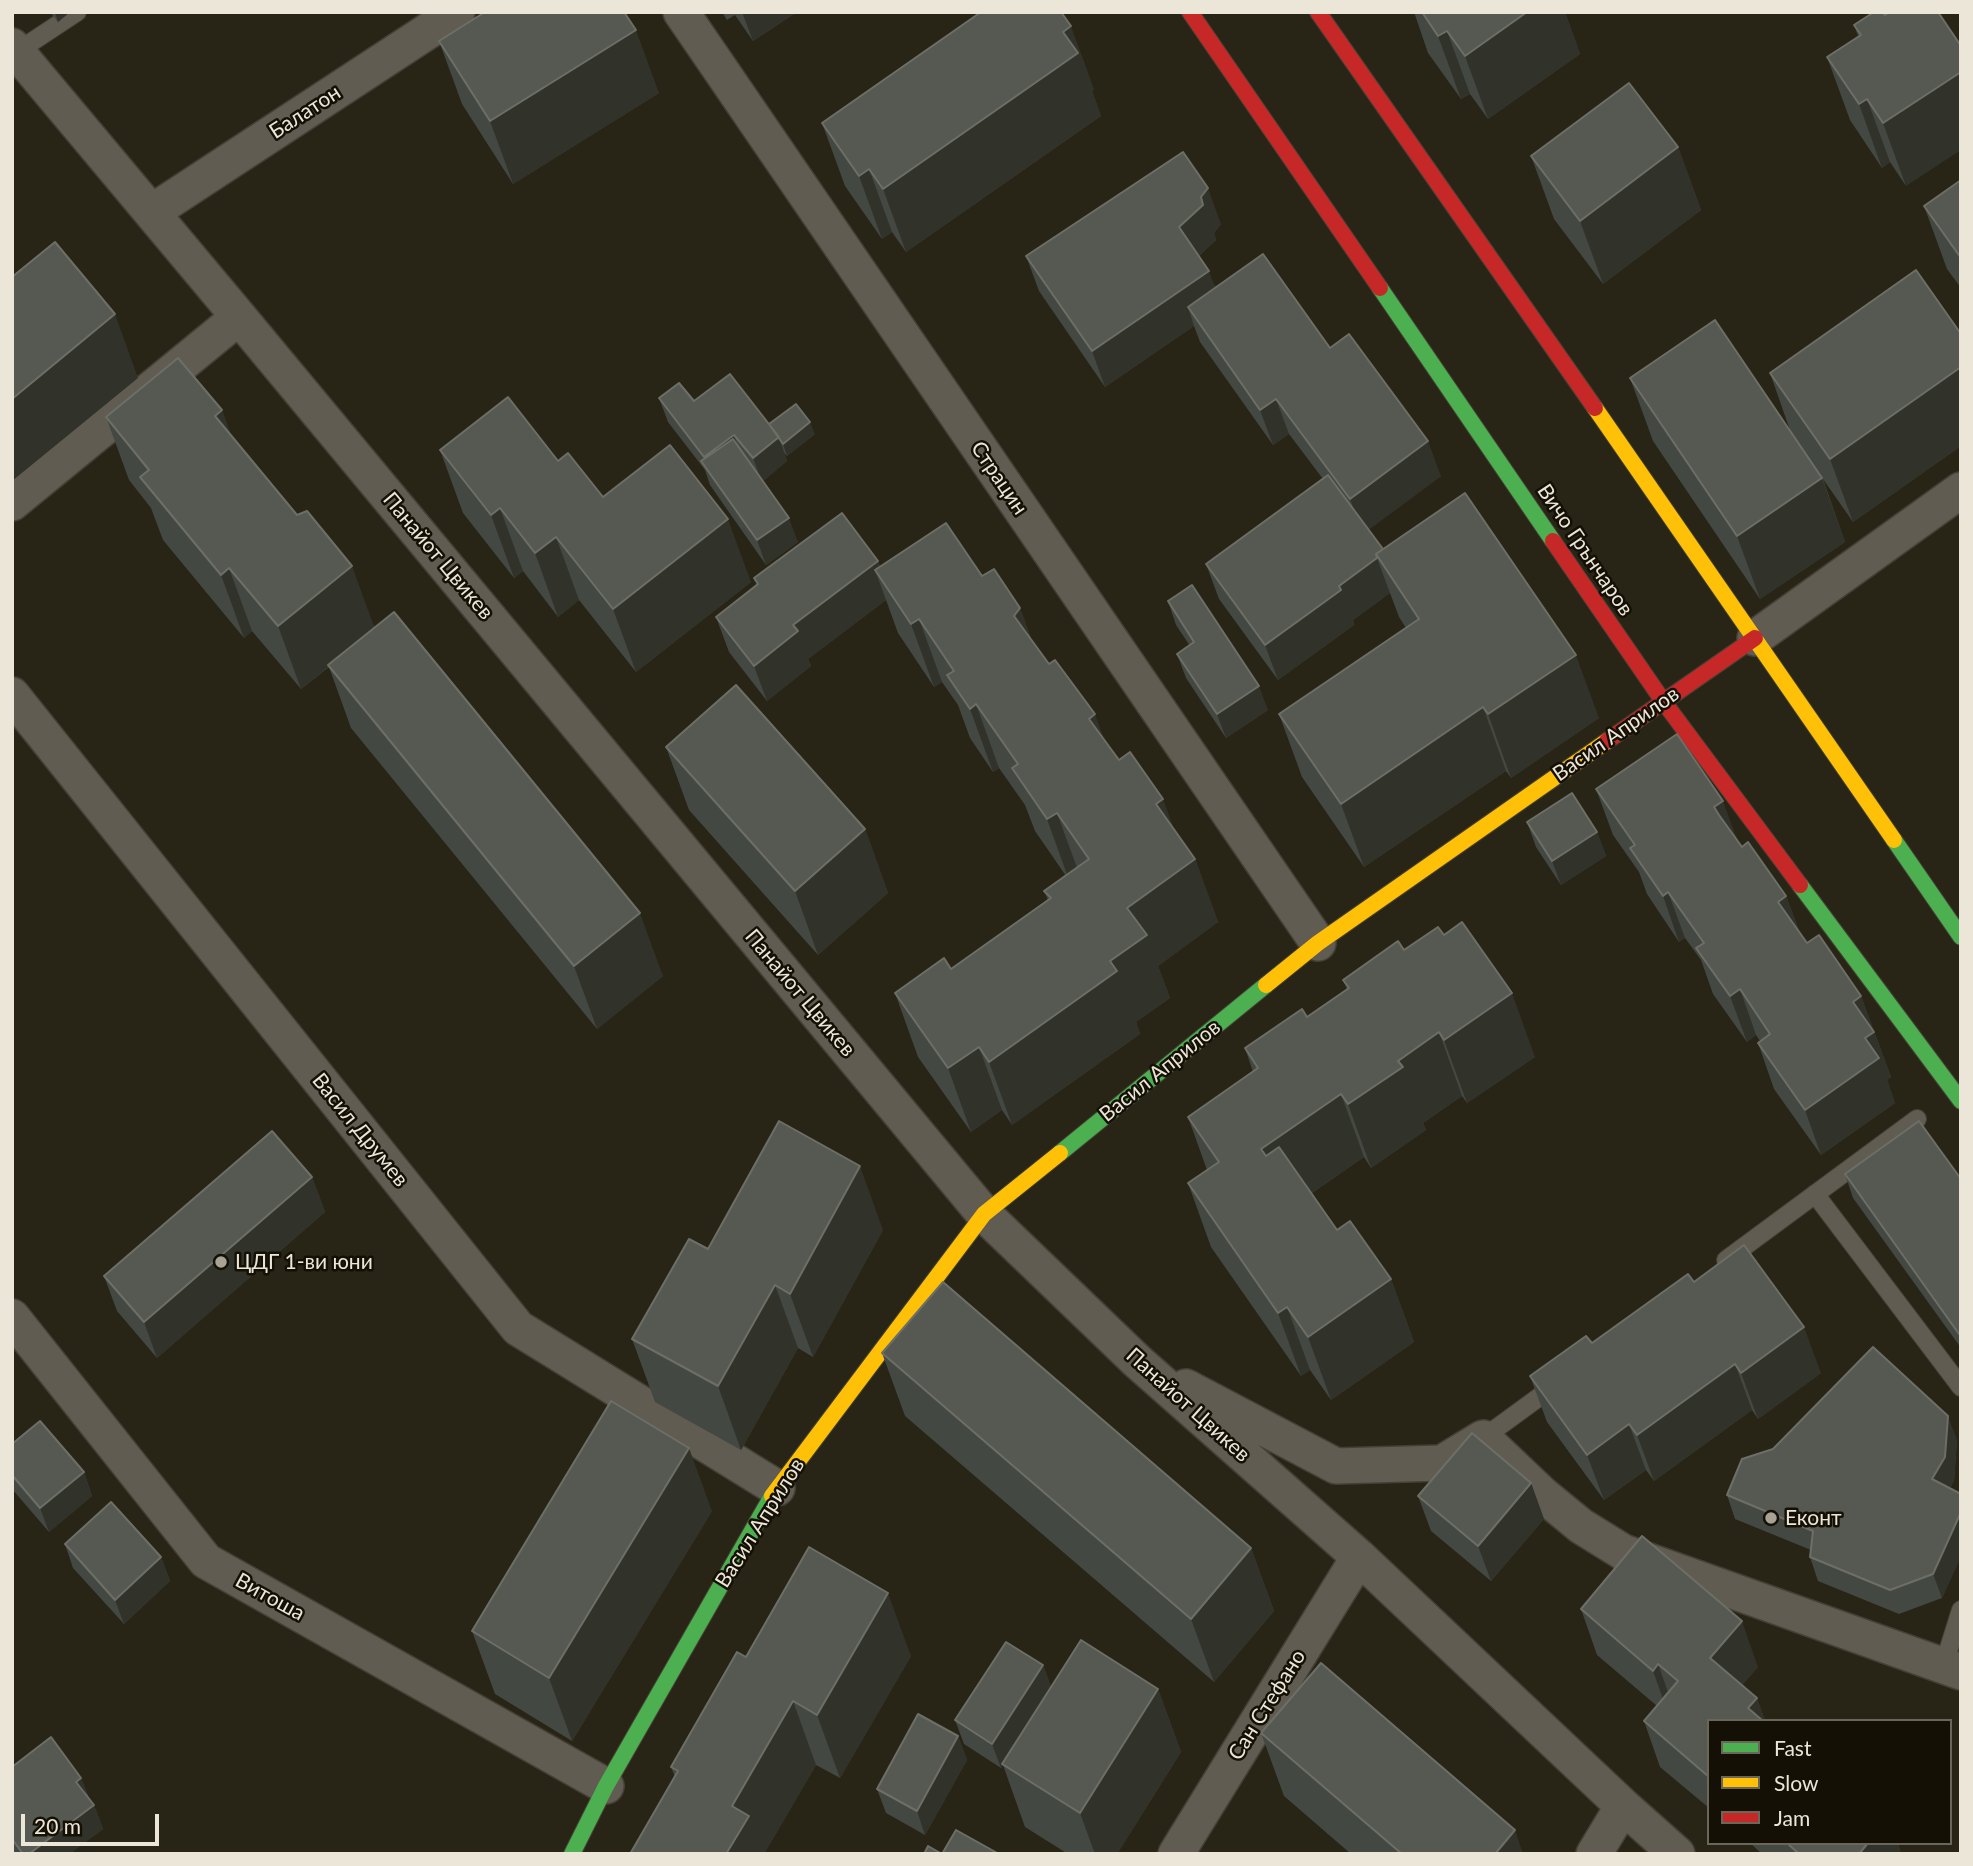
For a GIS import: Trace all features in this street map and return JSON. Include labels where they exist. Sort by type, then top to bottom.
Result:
[{"type":"street","name":"Балатон","points":[[152,212],[457,12]]},
{"type":"street","name":"Страцин","points":[[681,12],[1318,943]]},
{"type":"street","name":"Вичо Грънчаров","points":[[1190,12],[1663,701],[1961,1101]]},
{"type":"street","points":[[1318,12],[1961,937]]},
{"type":"street","name":"Панайот Цвикев","points":[[15,49],[984,1214],[1137,1361],[1359,1557],[1677,1854]]},
{"type":"street","points":[[12,503],[239,317]]},
{"type":"street","name":"Васил Априлов","points":[[572,1854],[606,1786],[777,1488],[984,1214],[1318,943],[1755,638],[1961,490]]},
{"type":"street","name":"Васил Друмев","points":[[12,695],[518,1328],[777,1488]]},
{"type":"street","name":"Витоша","points":[[12,1317],[206,1561],[606,1786]]},
{"type":"street","points":[[1137,1361],[1336,1466],[1442,1463],[1483,1438],[1542,1494],[1581,1525],[1623,1552],[1952,1668]]},
{"type":"street","name":"Сан Стефано","points":[[1176,1854],[1359,1557]]},
{"type":"street","points":[[1594,1854],[1623,1806]]},
{"type":"lane","points":[[15,49],[77,12]]},
{"type":"lane","points":[[1716,1268],[1917,1119]]},
{"type":"lane","points":[[1815,1194],[1961,1387]]},
{"type":"lane","points":[[1483,1438],[1572,1373]]},
{"type":"lane","points":[[1952,1668],[1961,1610]]},
{"type":"building","points":[[485,12],[624,12],[636,30],[490,121],[439,41]]},
{"type":"building","points":[[981,12],[1061,12],[1071,26],[1063,32],[1078,53],[883,189],[869,169],[859,176],[822,123]]},
{"type":"building","points":[[1422,12],[1527,12],[1465,56],[1447,31],[1438,36]]},
{"type":"building","points":[[1874,12],[1882,12],[1885,15],[1890,12],[1938,12],[1961,46],[1961,72],[1883,123],[1867,99],[1859,104],[1827,57],[1861,35],[1854,25]]},
{"type":"building","points":[[1629,83],[1678,147],[1580,221],[1531,156]]},
{"type":"building","points":[[1183,152],[1208,188],[1201,197],[1203,205],[1179,227],[1209,271],[1092,351],[1026,256]]},
{"type":"building","points":[[1961,180],[1961,258],[1924,206]]},
{"type":"building","points":[[55,242],[115,314],[12,399],[12,277]]},
{"type":"building","points":[[1263,254],[1330,348],[1349,334],[1428,441],[1350,499],[1276,399],[1260,410],[1188,307]]},
{"type":"building","points":[[1916,270],[1961,334],[1961,367],[1830,459],[1770,373]]},
{"type":"building","points":[[1715,320],[1822,478],[1737,536],[1630,378]]},
{"type":"building","points":[[178,358],[222,410],[215,416],[297,515],[307,511],[352,566],[278,626],[229,568],[221,575],[140,477],[149,470],[106,417]]},
{"type":"building","points":[[730,374],[779,437],[753,458],[734,435],[704,457],[659,398],[679,383],[694,401]]},
{"type":"building","points":[[508,397],[558,461],[568,453],[603,497],[670,445],[728,519],[613,609],[556,537],[535,553],[500,508],[491,515],[440,450]]},
{"type":"building","points":[[796,404],[810,422],[783,444],[769,424]]},
{"type":"building","points":[[733,439],[789,518],[757,540],[701,461]]},
{"type":"building","points":[[1328,475],[1383,549],[1376,554],[1377,558],[1339,586],[1341,590],[1265,645],[1206,564]]},
{"type":"building","points":[[1465,493],[1576,655],[1488,714],[1483,707],[1341,804],[1279,714],[1419,619],[1376,554]]},
{"type":"building","points":[[842,513],[878,561],[793,625],[798,631],[754,666],[716,617],[758,584],[754,578]]},
{"type":"building","points":[[946,523],[982,576],[994,569],[1020,608],[1014,616],[1049,664],[1055,660],[1095,714],[1089,719],[1119,760],[1130,752],[1163,799],[1156,804],[1195,859],[1127,908],[1147,935],[1110,961],[1117,971],[989,1062],[979,1047],[948,1068],[895,993],[944,958],[951,969],[1051,898],[1044,891],[1089,859],[1057,813],[1047,819],[1012,768],[1018,764],[976,704],[970,709],[947,675],[954,671],[919,619],[911,624],[875,570]]},
{"type":"building","points":[[1192,585],[1259,686],[1217,714],[1177,654],[1194,642],[1168,601]]},
{"type":"building","points":[[394,612],[640,913],[574,966],[328,665]]},
{"type":"building","points":[[736,685],[865,829],[795,891],[666,747]]},
{"type":"building","points":[[1677,734],[1723,801],[1714,807],[1719,815],[1742,847],[1748,842],[1786,896],[1778,902],[1807,943],[1819,935],[1861,996],[1853,1002],[1874,1032],[1865,1038],[1879,1058],[1805,1110],[1758,1043],[1770,1034],[1740,989],[1730,996],[1696,948],[1704,943],[1668,892],[1663,896],[1630,848],[1635,845],[1596,789]]},
{"type":"building","points":[[1572,793],[1597,832],[1552,861],[1527,822]]},
{"type":"building","points":[[1462,922],[1512,993],[1444,1040],[1439,1032],[1398,1061],[1403,1067],[1348,1104],[1341,1094],[1261,1149],[1266,1156],[1279,1147],[1337,1230],[1350,1221],[1391,1279],[1308,1337],[1287,1307],[1278,1313],[1188,1183],[1219,1162],[1188,1117],[1258,1068],[1245,1048],[1302,1009],[1307,1017],[1349,988],[1343,980],[1398,941],[1404,950],[1438,927],[1444,935]]},
{"type":"building","points":[[779,1121],[860,1166],[790,1294],[775,1285],[718,1386],[632,1339],[689,1239],[708,1249]]},
{"type":"building","points":[[1919,1121],[1961,1179],[1959,1334],[1845,1174]]},
{"type":"building","points":[[272,1131],[312,1177],[144,1322],[104,1276]]},
{"type":"building","points":[[1744,1245],[1804,1327],[1741,1373],[1735,1364],[1637,1435],[1629,1424],[1587,1455],[1530,1376],[1586,1336],[1592,1343],[1688,1274],[1694,1282]]},
{"type":"building","points":[[943,1282],[1251,1548],[1191,1619],[882,1353]]},
{"type":"building","points":[[1873,1347],[1948,1416],[1945,1457],[1932,1479],[1961,1494],[1961,1512],[1933,1574],[1890,1590],[1810,1557],[1813,1531],[1727,1495],[1742,1459],[1773,1449]]},
{"type":"building","points":[[611,1401],[689,1448],[549,1678],[472,1631]]},
{"type":"building","points":[[40,1421],[84,1472],[40,1508],[12,1475],[12,1444]]},
{"type":"building","points":[[1472,1433],[1531,1483],[1478,1546],[1418,1496]]},
{"type":"building","points":[[111,1502],[161,1557],[115,1600],[65,1544]]},
{"type":"building","points":[[1642,1536],[1742,1621],[1710,1658],[1757,1698],[1748,1708],[1761,1719],[1707,1719],[1707,1775],[1644,1721],[1678,1681],[1658,1664],[1653,1671],[1581,1609]]},
{"type":"building","points":[[809,1547],[888,1593],[817,1715],[793,1701],[732,1806],[749,1816],[726,1854],[630,1854],[678,1771],[671,1767],[737,1652],[746,1657]]},
{"type":"building","points":[[1081,1640],[1158,1689],[1080,1813],[1002,1764]]},
{"type":"building","points":[[1006,1642],[1043,1665],[992,1744],[955,1720]]},
{"type":"building","points":[[1321,1663],[1515,1830],[1495,1854],[1402,1854],[1261,1733]]},
{"type":"building","points":[[918,1714],[958,1736],[917,1811],[877,1789]]},
{"type":"building","points":[[51,1737],[81,1778],[76,1782],[94,1805],[29,1854],[23,1854],[12,1839],[12,1767]]},
{"type":"building","points":[[956,1830],[999,1854],[942,1854]]},
{"type":"building","points":[[1789,1845],[1866,1845],[1859,1854],[1799,1854]]},
{"type":"building","points":[[928,1846],[942,1854],[924,1854]]},
{"type":"traffic: fast","points":[[1380,288],[1553,541]]},
{"type":"traffic: fast","points":[[1894,840],[1961,937]]},
{"type":"traffic: fast","points":[[1800,885],[1961,1101]]},
{"type":"traffic: fast","points":[[1060,1153],[1266,985]]},
{"type":"traffic: fast","points":[[572,1854],[606,1786],[772,1496]]},
{"type":"traffic: slow","points":[[1595,408],[1894,840]]},
{"type":"traffic: slow","points":[[1266,985],[1318,943],[1607,741]]},
{"type":"traffic: slow","points":[[772,1496],[984,1214],[1060,1153]]},
{"type":"traffic: jam","points":[[1190,12],[1380,288]]},
{"type":"traffic: jam","points":[[1318,12],[1595,408]]},
{"type":"traffic: jam","points":[[1553,541],[1663,701],[1800,885]]},
{"type":"traffic: jam","points":[[1607,741],[1755,638]]},
{"type":"place","name":"ЦДГ 1-ви юни","points":[[221,1262]]},
{"type":"place","name":"Еконт","points":[[1771,1518]]}]
